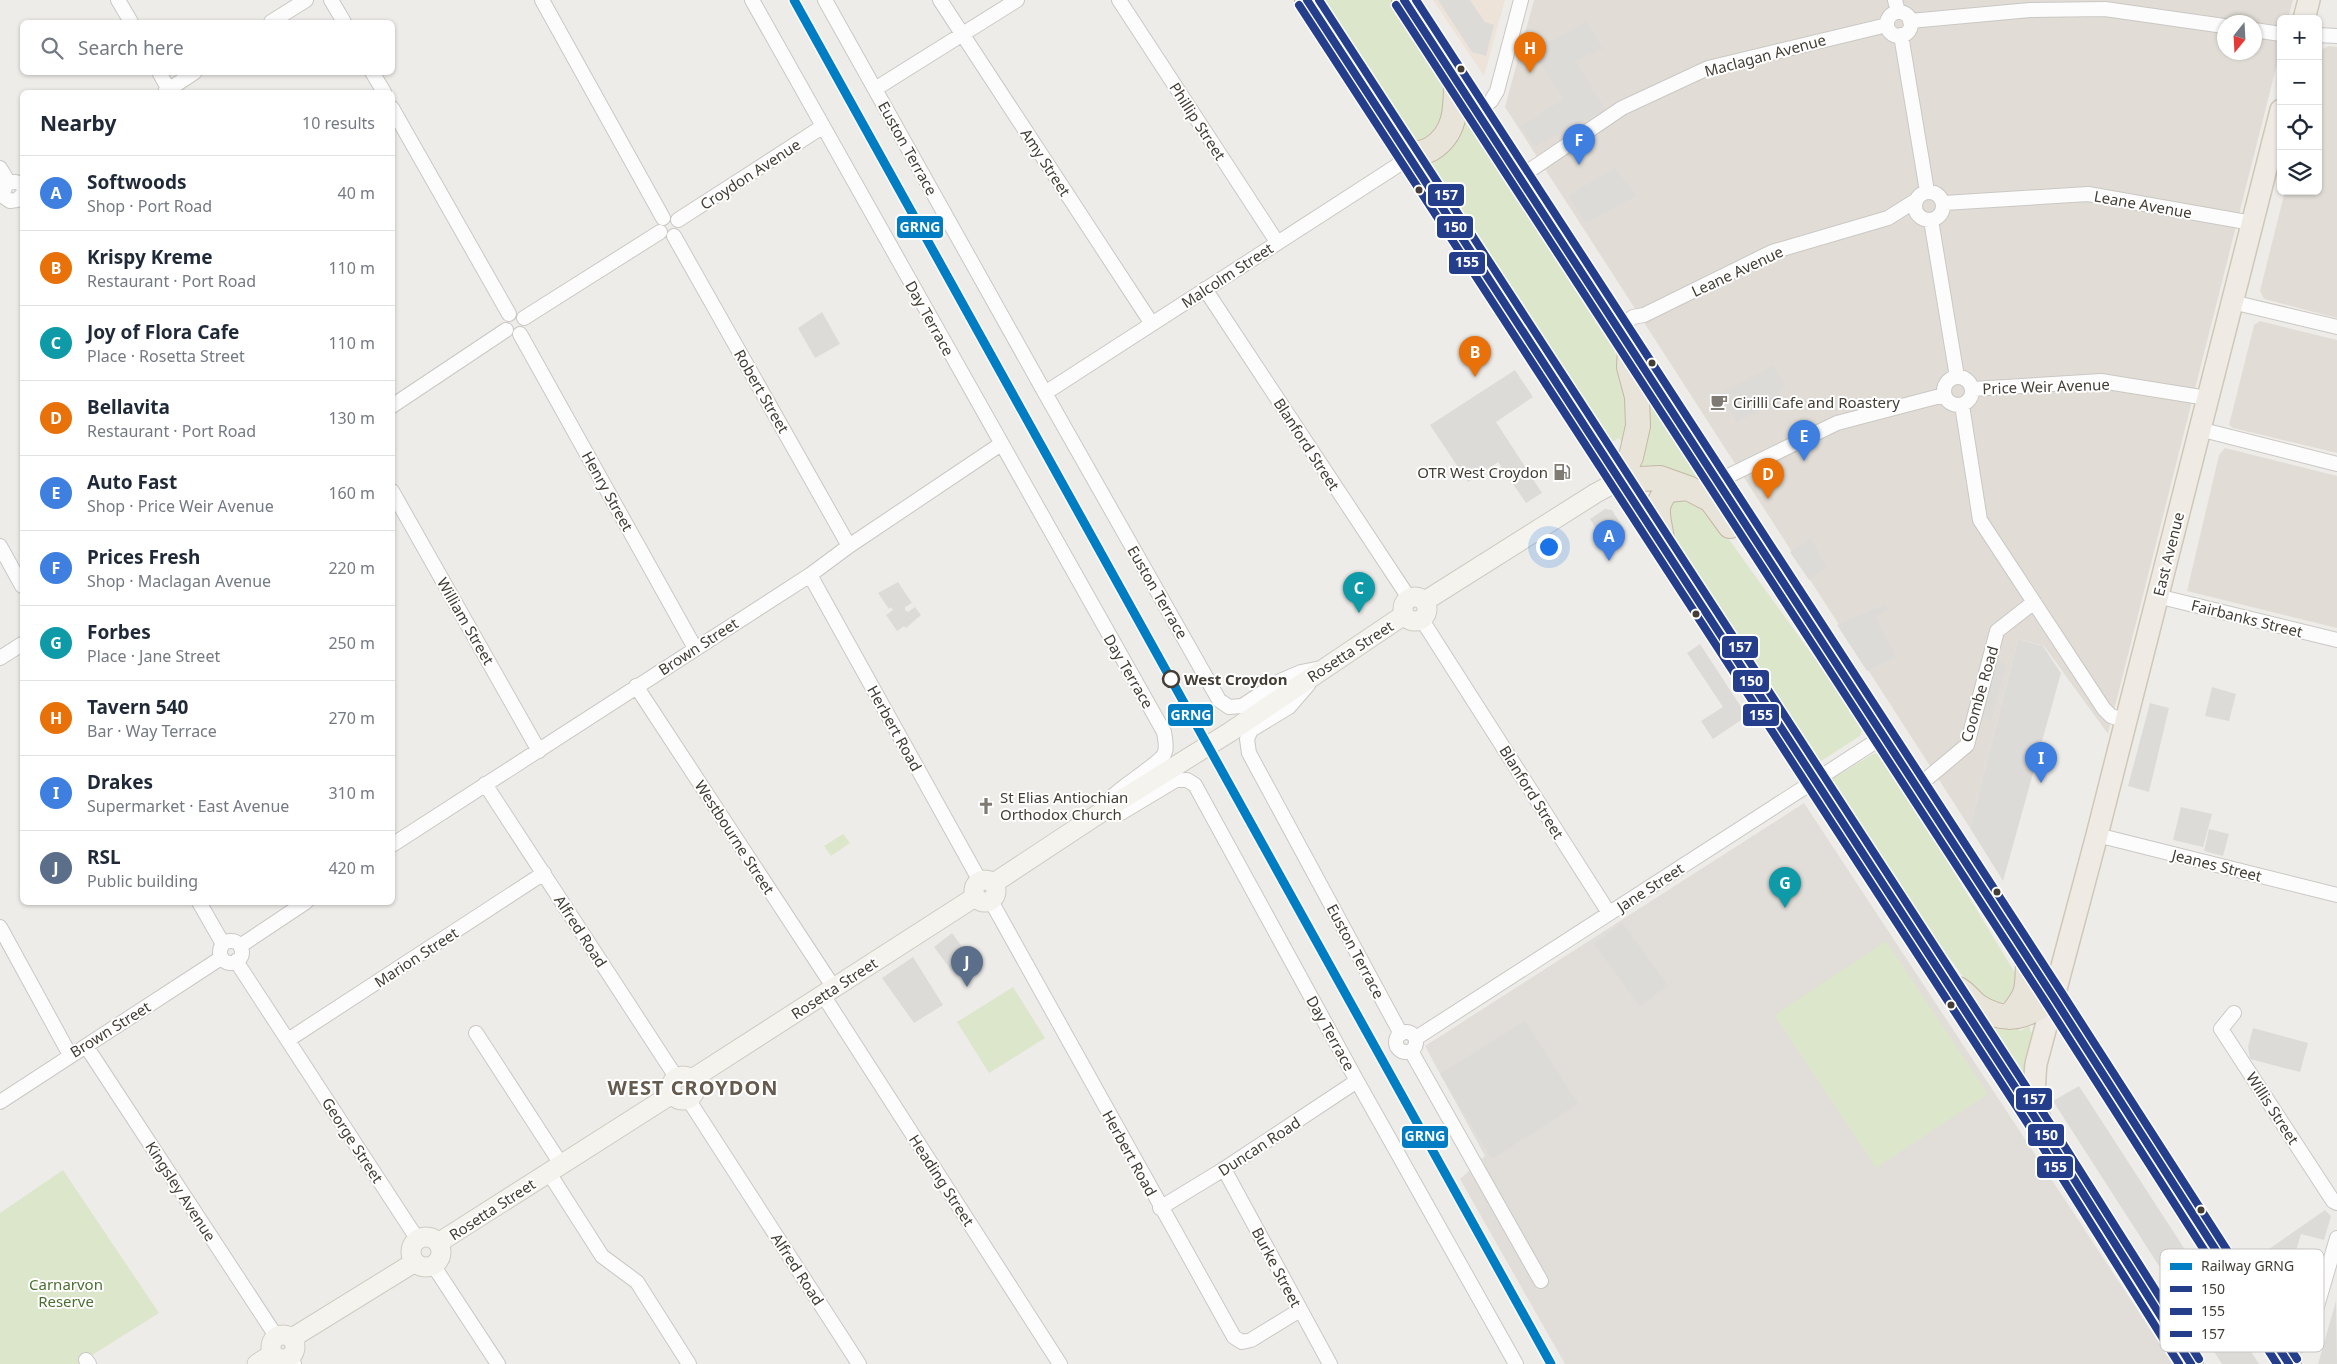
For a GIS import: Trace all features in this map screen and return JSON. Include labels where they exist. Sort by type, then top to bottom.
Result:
[{"type":"highway","points":[[1307,0],[1815,782],[1948,983],[2160,1315]]},
{"type":"highway","points":[[1404,0],[1456,82],[1625,336],[1760,548],[1884,736],[2215,1249]]},
{"type":"highway","points":[[1409,158],[1433,148],[1447,135],[1456,112],[1456,82]]},
{"type":"highway","points":[[1620,480],[1630,457],[1638,426],[1638,397],[1629,367],[1625,336]]},
{"type":"highway","points":[[1620,480],[1644,477],[1660,478],[1688,488],[1711,500],[1745,546],[1760,548]]},
{"type":"highway","points":[[1662,546],[1656,514],[1661,497],[1668,490],[1688,488]]},
{"type":"highway","points":[[2009,1017],[2027,992],[2028,958]]},
{"type":"highway","points":[[1948,983],[1964,992],[1977,1006],[1994,1015],[2018,1017],[2036,1011],[2054,998]]},
{"type":"highway","points":[[2183,1352],[2191,1364]]},
{"type":"main road","points":[[2305,15],[2309,0]]},
{"type":"main road","name":"East Avenue","points":[[2045,1133],[2035,1107],[2034,1085],[2036,1064],[2097,835],[2277,126]]},
{"type":"street","points":[[118,0],[130,20]]},
{"type":"street","points":[[274,20],[306,0]]},
{"type":"street","points":[[331,0],[343,20]]},
{"type":"street","points":[[542,0],[663,218]]},
{"type":"street","name":"Day Terrace","points":[[752,0],[1164,732],[1166,751],[1162,759],[1135,777],[1116,793],[1100,814]]},
{"type":"street","name":"Euston Terrace","points":[[825,0],[1045,393],[1220,700],[1230,707],[1242,706],[1280,681],[1301,672],[1323,668]]},
{"type":"street","name":"Amy Street","points":[[940,0],[1152,324]]},
{"type":"street","points":[[875,89],[1017,0]]},
{"type":"street","name":"Phillip Street","points":[[1119,0],[1277,242]]},
{"type":"street","points":[[1476,111],[1491,101],[1497,91],[1521,0]]},
{"type":"street","points":[[1910,21],[2106,5],[2217,25]]},
{"type":"street","points":[[1897,6],[1910,21],[1909,29],[1901,35],[1891,32],[1887,25],[1889,17],[1897,6]]},
{"type":"street","name":"Maclagan Avenue","points":[[1520,177],[1622,108],[1708,68],[1887,25]]},
{"type":"street","points":[[2262,31],[2277,33]]},
{"type":"street","points":[[1901,35],[1927,191]]},
{"type":"street","points":[[2322,35],[2337,36]]},
{"type":"street","points":[[160,75],[167,90]]},
{"type":"street","points":[[171,90],[192,75]]},
{"type":"street","points":[[374,75],[383,90]]},
{"type":"street","points":[[395,113],[509,314]]},
{"type":"street","name":"Croydon Avenue","points":[[678,220],[822,127]]},
{"type":"street","name":"Malcolm Street","points":[[1045,393],[1409,158]]},
{"type":"street","points":[[0,168],[16,184],[4,189],[13,200]]},
{"type":"street","points":[[1927,191],[1939,196],[1944,203],[1940,215],[1931,220],[1926,220],[1918,215],[1914,208],[1915,201],[1922,193],[1927,191]]},
{"type":"street","name":"Leane Avenue","points":[[1944,203],[2088,194],[2252,223]]},
{"type":"street","name":"Leane Avenue","points":[[1625,336],[1634,317],[1644,315],[1772,252],[1888,218],[1915,201]]},
{"type":"street","points":[[672,216],[678,220],[680,228],[674,236],[668,238],[660,232],[658,226],[663,218],[672,216]]},
{"type":"street","points":[[1931,220],[1957,377]]},
{"type":"street","points":[[524,318],[660,232]]},
{"type":"street","name":"Robert Street","points":[[674,236],[849,546]]},
{"type":"street","name":"Blanford Street","points":[[1205,289],[1415,608],[1609,913]]},
{"type":"street","points":[[2232,302],[2337,327]]},
{"type":"street","points":[[518,313],[524,318],[526,325],[520,334],[511,334],[506,330],[504,323],[509,314],[518,313]]},
{"type":"street","points":[[395,404],[506,330]]},
{"type":"street","name":"Henry Street","points":[[520,334],[695,648]]},
{"type":"street","points":[[1957,377],[1968,380],[1973,389],[1970,400],[1962,405],[1950,403],[1944,395],[1945,384],[1957,377]]},
{"type":"street","name":"Price Weir Avenue","points":[[1973,389],[2100,381],[2208,398]]},
{"type":"street","points":[[1718,481],[1837,423],[1944,395]]},
{"type":"street","points":[[1962,405],[1980,520],[2104,710],[2111,716],[2126,721]]},
{"type":"street","points":[[2200,429],[2337,464]]},
{"type":"street","name":"Brown Street","points":[[395,844],[810,575],[849,546],[1001,444]]},
{"type":"street","name":"Rosetta Street","points":[[438,1243],[985,891],[1100,814],[1230,732],[1415,608],[1596,493],[1620,480]]},
{"type":"street","name":"William Street","points":[[395,496],[539,751]]},
{"type":"street","points":[[0,546],[20,582]]},
{"type":"street","name":"Herbert Road","points":[[810,575],[1160,1208],[1234,1337],[1242,1342],[1251,1340],[1300,1310]]},
{"type":"street","name":"Fairbanks Street","points":[[2157,596],[2337,640]]},
{"type":"street","name":"Coombe Road","points":[[1917,787],[1967,745],[1997,631],[2034,602]]},
{"type":"street","points":[[0,658],[20,645]]},
{"type":"street","name":"Euston Terrace","points":[[1323,668],[1289,707],[1252,730],[1247,739],[1250,753],[1401,1034]]},
{"type":"street","name":"Westbourne Street","points":[[636,686],[829,992]]},
{"type":"street","name":"Jane Street","points":[[1416,1038],[1884,736]]},
{"type":"street","name":"Day Terrace","points":[[1100,814],[1122,813],[1176,780],[1186,780],[1195,785],[1357,1081],[1516,1364]]},
{"type":"street","name":"Alfred Road","points":[[485,784],[859,1364]]},
{"type":"street","name":"Jeanes Street","points":[[2097,835],[2337,895]]},
{"type":"street","name":"Marion Street","points":[[288,1040],[544,873]]},
{"type":"street","points":[[201,905],[222,951],[227,962],[236,961],[242,953],[240,946],[233,941],[222,951]]},
{"type":"street","points":[[240,946],[302,905]]},
{"type":"street","points":[[0,927],[70,1055]]},
{"type":"street","name":"Brown Street","points":[[0,1102],[86,1046],[222,951]]},
{"type":"street","name":"George Street","points":[[236,961],[418,1240]]},
{"type":"street","name":"Heading Street","points":[[829,992],[1060,1364]]},
{"type":"street","name":"Willis Street","points":[[2234,1013],[2221,1029],[2333,1201],[2337,1203]]},
{"type":"street","points":[[476,1032],[555,1168],[602,1256],[637,1282],[689,1364]]},
{"type":"street","points":[[1407,1032],[1416,1038],[1415,1048],[1406,1052],[1397,1047],[1396,1042],[1401,1034],[1407,1032]]},
{"type":"street","name":"Kingsley Avenue","points":[[86,1046],[280,1352]]},
{"type":"street","points":[[1411,1051],[1541,1281]]},
{"type":"street","name":"Duncan Road","points":[[1160,1208],[1224,1169],[1357,1081]]},
{"type":"street","name":"Burke Street","points":[[1224,1169],[1330,1364]]},
{"type":"street","points":[[428,1238],[438,1243],[441,1253],[439,1260],[433,1265],[425,1267],[415,1262],[411,1254],[412,1248],[418,1240],[428,1238]]},
{"type":"street","points":[[2324,1282],[2337,1238]]},
{"type":"street","points":[[280,1352],[415,1262]]},
{"type":"street","points":[[433,1265],[498,1364]]},
{"type":"shaded area","points":[[1433,0],[1505,0],[1484,76]]},
{"type":"shaded area","points":[[1438,0],[1470,0],[1485,22],[1494,25],[1486,56],[1472,52]]},
{"type":"shaded area","points":[[1534,0],[2293,0],[2289,15],[2277,15],[2277,64],[2108,734],[2044,646],[2018,639],[1970,828],[1505,107]]},
{"type":"shaded area","points":[[1587,21],[1603,49],[1576,61],[1606,110],[1535,146],[1520,127],[1563,99],[1532,50]]},
{"type":"shaded area","points":[[2329,46],[2337,47],[2337,318],[2264,299],[2260,291],[2284,195],[2322,195],[2322,49]]},
{"type":"shaded area","points":[[1615,167],[1637,196],[1586,223],[1568,196]]},
{"type":"shaded area","points":[[822,312],[840,344],[815,358],[798,328]]},
{"type":"shaded area","points":[[2260,321],[2337,340],[2337,453],[2233,428],[2229,425],[2254,325]]},
{"type":"shaded area","points":[[1774,365],[1786,387],[1779,392],[1785,399],[1737,422],[1718,394]]},
{"type":"shaded area","points":[[1515,370],[1533,397],[1496,422],[1542,493],[1526,503],[1498,462],[1468,482],[1430,425]]},
{"type":"shaded area","points":[[2225,448],[2337,476],[2337,628],[2187,591],[2219,455]]},
{"type":"shaded area","points":[[1605,509],[1612,510],[1626,532],[1606,544],[1590,519]]},
{"type":"shaded area","points":[[1811,537],[1827,568],[1809,580],[1790,552]]},
{"type":"shaded area","points":[[898,582],[912,603],[905,607],[905,610],[908,612],[915,607],[921,615],[906,628],[904,626],[897,631],[886,615],[893,610],[891,607],[889,609],[878,593]]},
{"type":"shaded area","points":[[1885,604],[1888,609],[1876,616],[1896,657],[1867,671],[1837,625]]},
{"type":"shaded area","points":[[2018,639],[2043,646],[2061,673],[2003,881],[1970,828]]},
{"type":"shaded area","points":[[1700,644],[1747,716],[1713,739],[1701,721],[1723,707],[1687,653]]},
{"type":"shaded area","points":[[1997,658],[2006,666],[1991,721],[1982,715]]},
{"type":"shaded area","points":[[2212,687],[2236,694],[2229,721],[2205,716]]},
{"type":"shaded area","points":[[2150,703],[2169,708],[2149,792],[2128,786]]},
{"type":"shaded area","points":[[1804,803],[2160,1344],[2160,1352],[2165,1352],[2173,1364],[1565,1364],[1460,1179],[1485,1156],[1425,1046]]},
{"type":"shaded area","points":[[2181,807],[2212,814],[2203,847],[2173,840]]},
{"type":"shaded area","points":[[2209,829],[2229,834],[2223,856],[2204,851]]},
{"type":"shaded area","points":[[1622,923],[1668,985],[1640,1006],[1594,944]]},
{"type":"shaded area","points":[[952,933],[971,959],[952,971],[934,947]]},
{"type":"shaded area","points":[[913,957],[943,1005],[914,1023],[882,978]]},
{"type":"shaded area","points":[[1525,1021],[1578,1104],[1492,1159],[1440,1074]]},
{"type":"shaded area","points":[[2253,1028],[2308,1043],[2300,1072],[2250,1059],[2248,1047]]},
{"type":"shaded area","points":[[2079,1086],[2185,1249],[2160,1249],[2160,1268],[2053,1101]]},
{"type":"shaded area","points":[[2325,1210],[2331,1216],[2324,1240],[2301,1234],[2296,1249],[2269,1249]]},
{"type":"shaded area","points":[[2336,1301],[2337,1364],[2318,1364],[2321,1352],[2324,1352],[2324,1343]]},
{"type":"shaded area","points":[[2214,1352],[2251,1352],[2259,1364],[2222,1364]]},
{"type":"green space","points":[[1313,0],[1392,0],[1441,68],[1453,107],[1444,132],[1411,150]]},
{"type":"green space","points":[[1462,113],[1614,350],[1627,377],[1629,454],[1619,438],[1610,443],[1425,168],[1447,152]]},
{"type":"green space","points":[[1648,393],[1705,482],[1701,483],[1648,471],[1638,462]]},
{"type":"green space","points":[[1673,497],[1687,497],[1704,505],[1863,725],[1860,736],[1821,761],[1810,759],[1667,527],[1666,506]]},
{"type":"green space","points":[[1879,753],[1883,755],[2018,978],[2011,999],[1995,1003],[1973,990],[1897,887],[1827,784],[1830,780],[1873,754]]},
{"type":"green space","points":[[843,834],[850,843],[831,856],[824,846]]},
{"type":"green space","points":[[1886,941],[1988,1094],[1876,1168],[1774,1015]]},
{"type":"green space","points":[[1013,987],[1045,1038],[989,1073],[957,1022]]},
{"type":"green space","points":[[1977,1018],[2015,1021],[2020,1031],[2029,1026],[2031,1032],[2038,1033],[2027,1081],[2022,1085]]},
{"type":"green space","name":"Carnarvon Reserve","points":[[63,1170],[159,1313],[78,1364],[0,1364],[0,1213]]},
{"type":"rail line","name":"GRNG","points":[[794,0],[1551,1364]]},
{"type":"transit line","name":"150","points":[[1307,0],[2045,1133],[2160,1315]]},
{"type":"transit line","name":"157","points":[[1319,0],[2053,1128],[2160,1297]]},
{"type":"transit line","name":"150","points":[[1404,0],[2054,998],[2215,1249]]},
{"type":"transit line","name":"157","points":[[1416,0],[2226,1249]]},
{"type":"transit line","name":"155","points":[[1299,5],[2037,1138],[2160,1334]]},
{"type":"transit line","name":"155","points":[[1396,5],[2046,1003],[2203,1249]]},
{"type":"transit line","name":"155","points":[[2171,1352],[2179,1364]]},
{"type":"transit line","name":"150","points":[[2183,1352],[2191,1364]]},
{"type":"transit line","name":"157","points":[[2195,1352],[2199,1359]]},
{"type":"transit line","name":"155","points":[[2269,1352],[2277,1364]]},
{"type":"transit line","name":"150","points":[[2281,1352],[2289,1364]]},
{"type":"transit line","name":"157","points":[[2293,1352],[2297,1359]]},
{"type":"place","name":"Tavern 540","points":[[1530,73]]},
{"type":"place","name":"Prices Fresh","points":[[1579,165]]},
{"type":"place","name":"Krispy Kreme","points":[[1475,377]]},
{"type":"place","name":"Cirilli Cafe and Roastery","points":[[1719,402]]},
{"type":"place","name":"Auto Fast","points":[[1804,461]]},
{"type":"place","name":"OTR West Croydon","points":[[1562,472]]},
{"type":"place","name":"Bellavita","points":[[1768,499]]},
{"type":"place","name":"Softwoods","points":[[1609,561]]},
{"type":"place","name":"Joy of Flora Cafe","points":[[1359,613]]},
{"type":"place","name":"West Croydon","points":[[1171,679]]},
{"type":"place","name":"Drakes","points":[[2041,783]]},
{"type":"place","name":"St Elias Antiochian Orthodox Church","points":[[986,806]]},
{"type":"place","name":"Forbes","points":[[1785,908]]},
{"type":"place","name":"RSL","points":[[967,987]]},
{"type":"district","name":"WEST CROYDON","points":[[693,1087]]}]
